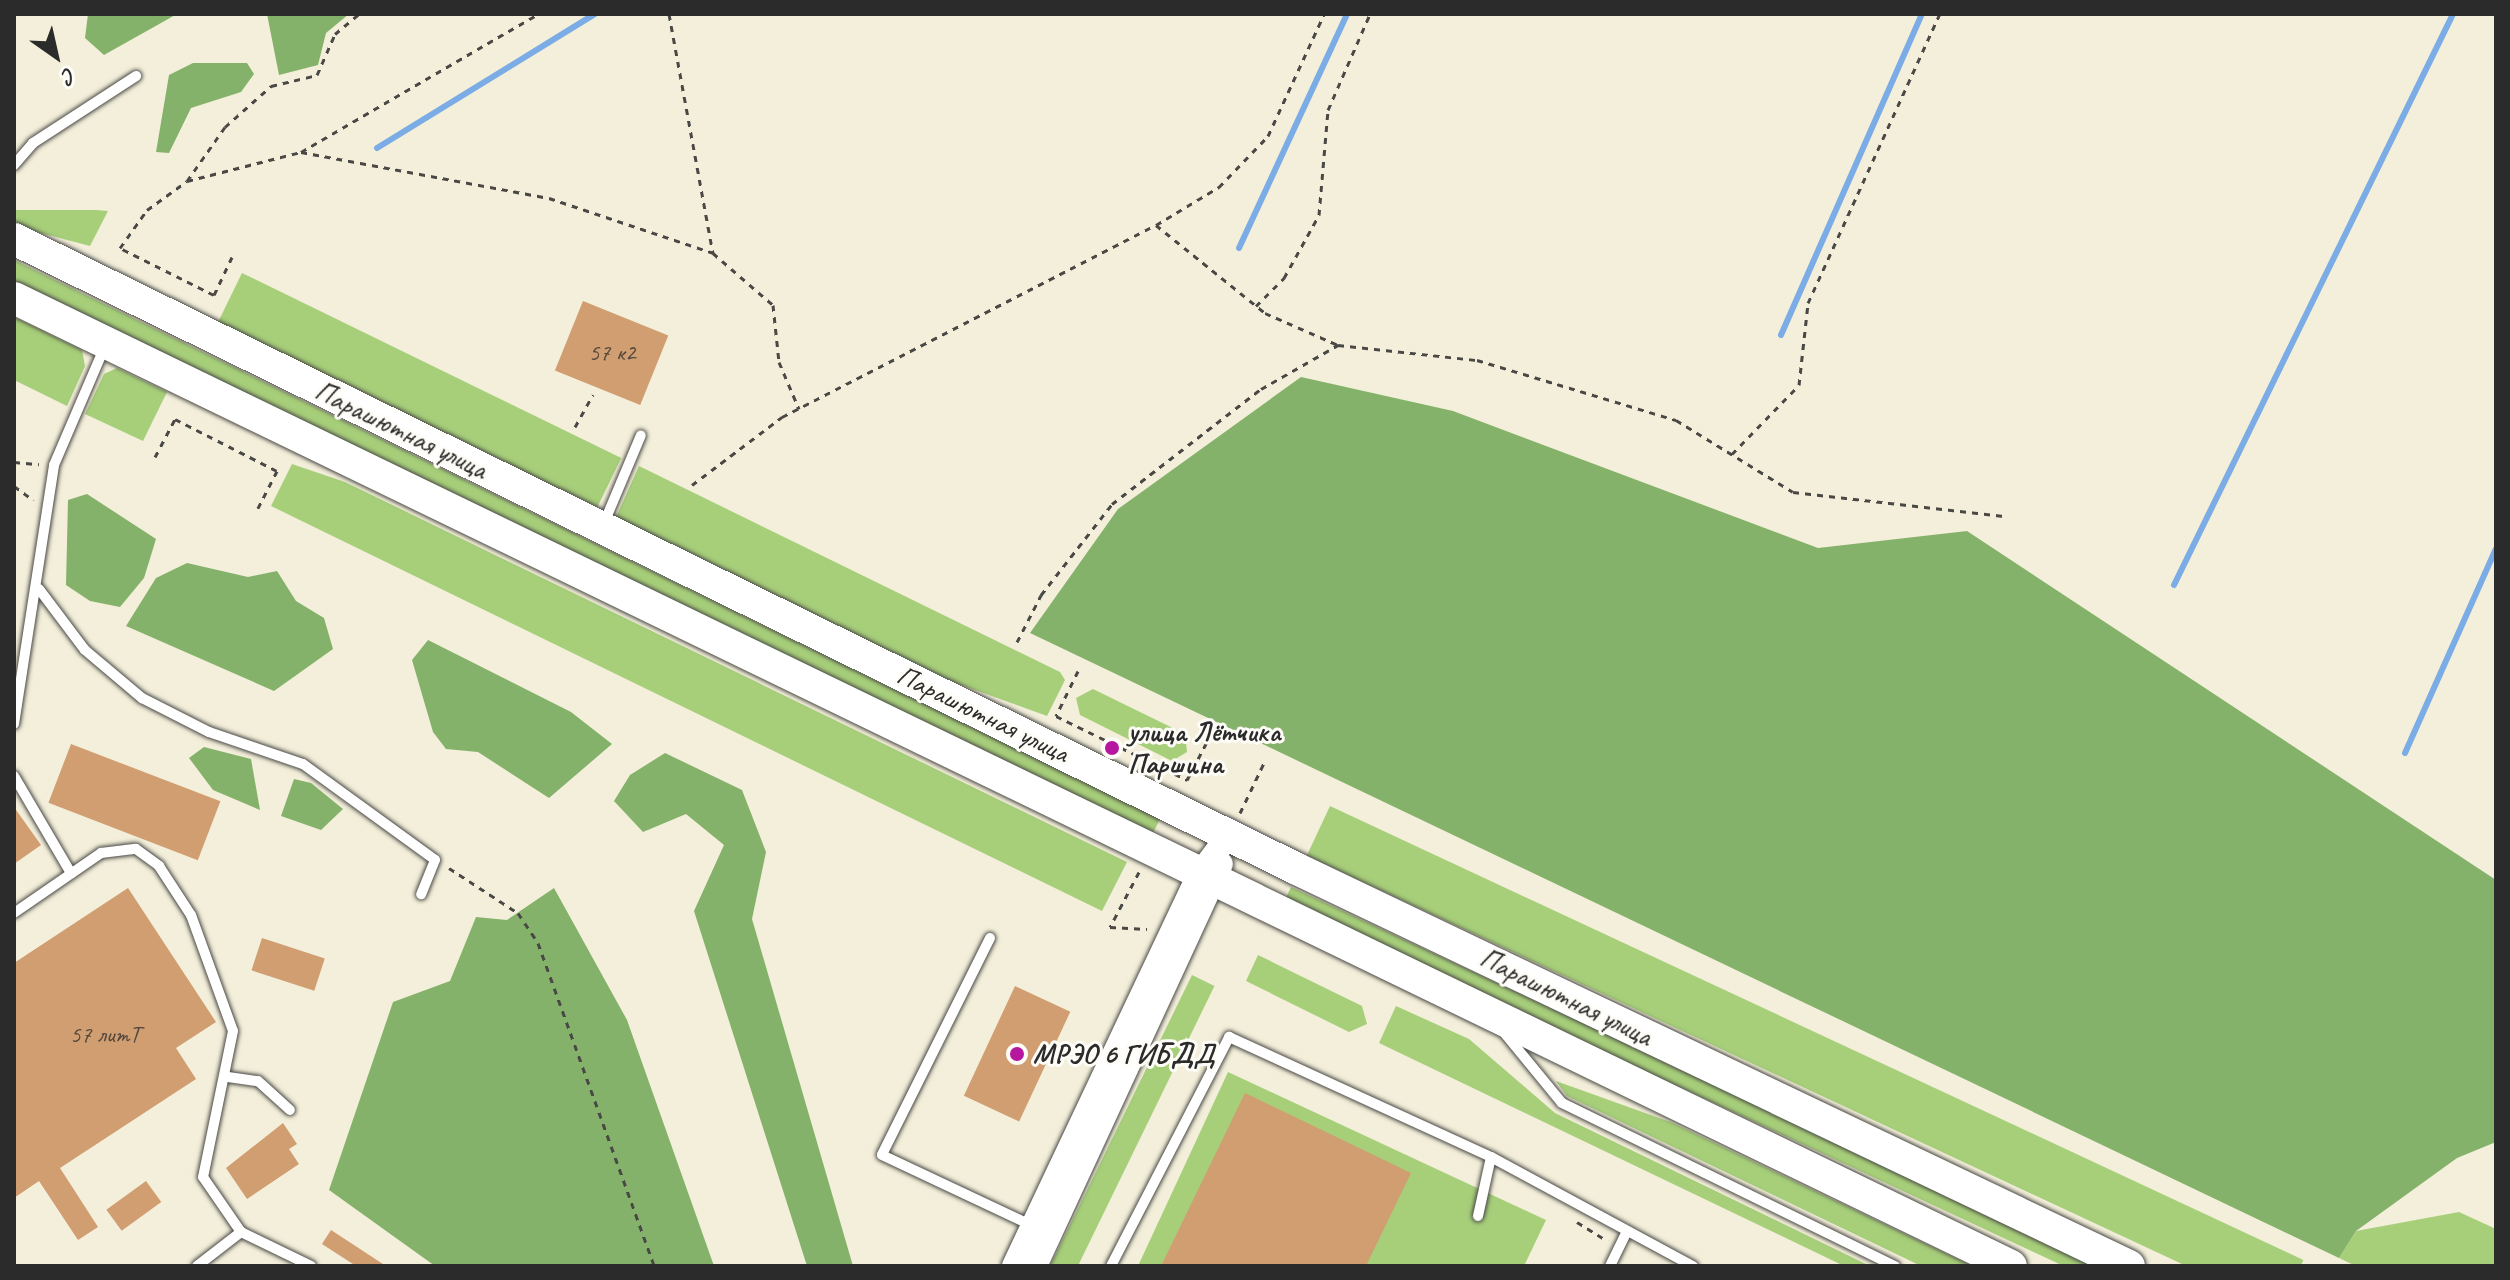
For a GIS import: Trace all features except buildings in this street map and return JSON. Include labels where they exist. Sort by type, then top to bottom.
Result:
[{"type":"main road","name":"Парашютная улица","points":[[14,239],[1229,835],[2129,1266]]},
{"type":"main road","name":"Парашютная улица","points":[[14,298],[1207,880],[2011,1266]]},
{"type":"street","points":[[1014,1266],[1229,835]]},
{"type":"street","points":[[1035,1266],[1207,880]]},
{"type":"lane","points":[[14,165],[33,143],[136,76]]},
{"type":"lane","points":[[14,724],[39,589],[54,465],[106,344]]},
{"type":"lane","points":[[602,529],[641,435]]},
{"type":"lane","points":[[39,589],[85,650],[142,698],[209,732],[303,764],[435,860],[421,894]]},
{"type":"lane","points":[[14,776],[71,873]]},
{"type":"lane","points":[[14,913],[101,853],[124,850],[159,866],[191,915],[233,1031],[228,1077],[203,1177],[241,1232],[311,1266]]},
{"type":"lane","points":[[990,938],[882,1155],[1033,1226]]},
{"type":"lane","points":[[1494,1019],[1562,1103],[1895,1266]]},
{"type":"lane","points":[[1111,1266],[1229,1037],[1491,1157],[1625,1235],[1693,1266]]},
{"type":"lane","points":[[228,1077],[258,1081],[290,1110]]},
{"type":"lane","points":[[1478,1216],[1491,1157]]},
{"type":"lane","points":[[197,1266],[241,1232]]},
{"type":"lane","points":[[1610,1266],[1625,1235]]},
{"type":"path","points":[[232,257],[214,295],[120,248],[147,210],[187,181],[225,127],[271,86],[317,75],[335,34],[359,14]]},
{"type":"path","points":[[187,181],[301,152],[538,14]]},
{"type":"path","points":[[669,14],[713,253]]},
{"type":"path","points":[[692,485],[799,409],[1156,225],[1219,187],[1268,136],[1324,14]]},
{"type":"path","points":[[1256,306],[1284,278],[1319,215],[1328,110],[1370,14]]},
{"type":"path","points":[[1732,454],[1799,385],[1808,303],[1940,14]]},
{"type":"path","points":[[301,152],[549,198],[713,253],[773,305],[779,362],[799,409]]},
{"type":"path","points":[[1156,225],[1256,306],[1338,345],[1477,360],[1676,420],[1793,492],[2004,516]]},
{"type":"path","points":[[1017,642],[1041,595],[1112,504],[1261,389],[1338,345]]},
{"type":"path","points":[[575,427],[593,395]]},
{"type":"path","points":[[155,457],[175,419],[277,471],[258,508]]},
{"type":"path","points":[[14,462],[54,465]]},
{"type":"path","points":[[14,486],[47,508]]},
{"type":"path","points":[[1078,671],[1056,716],[1187,780],[1210,736]]},
{"type":"path","points":[[1229,835],[1264,763]]},
{"type":"path","points":[[435,860],[518,913],[538,943],[654,1266]]},
{"type":"path","points":[[1139,872],[1110,927],[1159,929]]},
{"type":"green space","points":[[88,14],[177,14],[104,55],[85,38]]},
{"type":"green space","points":[[267,14],[349,14],[326,33],[318,65],[279,75]]},
{"type":"green space","points":[[193,63],[247,63],[254,74],[241,92],[191,108],[169,153],[156,152],[169,75]]},
{"type":"green space","points":[[14,210],[108,211],[90,246],[29,230],[14,222]]},
{"type":"green space","points":[[14,260],[1160,819],[1152,835],[14,280]]},
{"type":"green space","points":[[242,273],[621,458],[597,507],[218,322]]},
{"type":"green space","points":[[14,317],[82,350],[85,366],[67,406],[14,380]]},
{"type":"green space","points":[[117,368],[167,392],[143,441],[85,414],[104,374]]},
{"type":"green space","points":[[1301,377],[1453,411],[1818,548],[1967,531],[2496,880],[2496,1142],[2457,1158],[2356,1231],[2339,1258],[1030,633],[1118,509]]},
{"type":"green space","points":[[292,464],[345,482],[1127,862],[1102,911],[271,506]]},
{"type":"green space","points":[[639,466],[1060,672],[1065,680],[1047,716],[953,682],[616,517]]},
{"type":"green space","points":[[87,494],[156,539],[144,578],[120,607],[90,601],[66,585],[68,500]]},
{"type":"green space","points":[[187,563],[248,577],[277,571],[296,601],[324,618],[333,649],[274,691],[126,626],[156,578]]},
{"type":"green space","points":[[428,640],[571,712],[612,744],[549,798],[478,752],[446,749],[433,732],[412,660]]},
{"type":"green space","points":[[1093,689],[1185,734],[1187,752],[1172,761],[1080,715],[1076,698]]},
{"type":"green space","points":[[204,747],[251,759],[260,810],[213,790],[189,758]]},
{"type":"green space","points":[[665,753],[742,790],[766,852],[752,919],[853,1266],[807,1266],[694,911],[724,845],[686,814],[643,832],[614,801],[630,775]]},
{"type":"green space","points":[[294,779],[311,783],[343,809],[321,830],[281,816]]},
{"type":"green space","points":[[1330,806],[2303,1260],[2301,1266],[2186,1266],[1307,856]]},
{"type":"green space","points":[[1291,887],[2090,1260],[2087,1266],[2064,1266],[1284,902]]},
{"type":"green space","points":[[554,888],[627,1020],[714,1266],[435,1266],[329,1190],[393,1002],[450,981],[476,917],[507,920]]},
{"type":"green space","points":[[1258,955],[1362,1006],[1367,1024],[1349,1032],[1246,981]]},
{"type":"green space","points":[[1192,975],[1214,986],[1078,1266],[1050,1265]]},
{"type":"green space","points":[[1396,1006],[1469,1039],[1555,1113],[1870,1266],[1844,1266],[1379,1043]]},
{"type":"green space","points":[[1228,1072],[1546,1220],[1524,1266],[1138,1266]]},
{"type":"green space","points":[[1556,1081],[1673,1123],[1972,1266],[1921,1266],[1567,1096]]},
{"type":"green space","points":[[2459,1212],[2496,1229],[2496,1266],[2356,1266],[2339,1258],[2356,1231]]},
{"type":"waterway","points":[[377,148],[595,14]]},
{"type":"waterway","points":[[1239,248],[1347,14]]},
{"type":"waterway","points":[[1781,335],[1922,14]]},
{"type":"waterway","points":[[2174,585],[2453,14]]},
{"type":"waterway","points":[[2405,753],[2496,549]]},
{"type":"place","name":"улица Лётчика Паршина","points":[[1112,748]]},
{"type":"place","name":"МРЭО 6 ГИБДД","points":[[1017,1054]]}]
